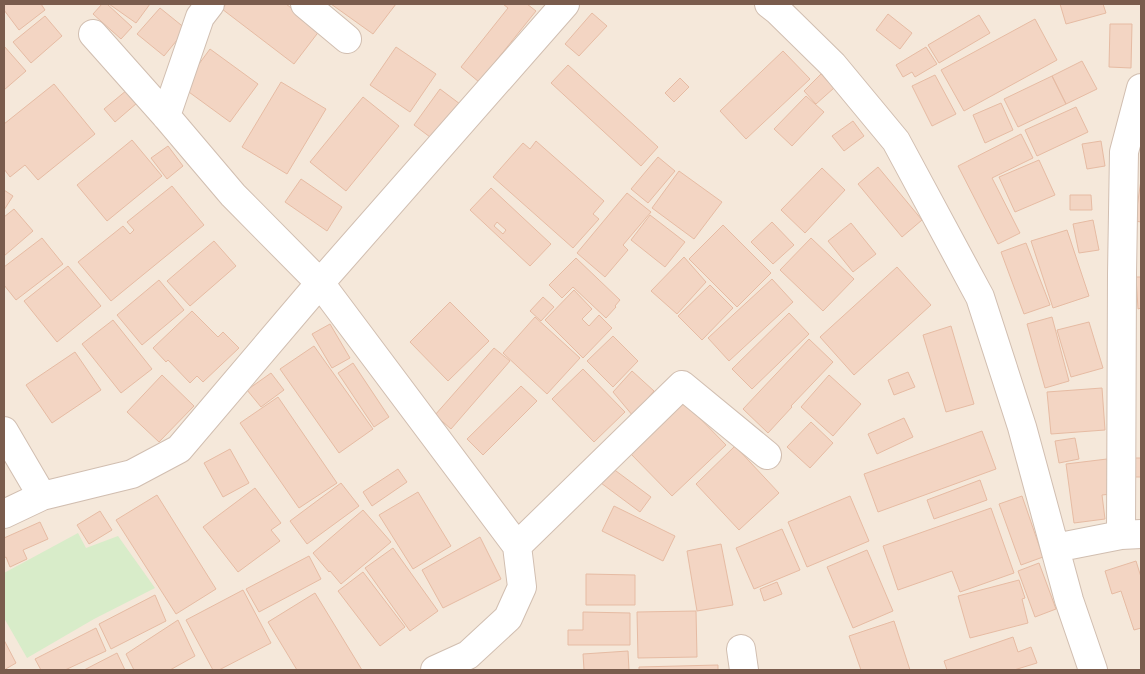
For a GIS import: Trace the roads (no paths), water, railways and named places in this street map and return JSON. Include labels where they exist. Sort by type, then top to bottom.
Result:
[{"type":"street","points":[[166,116],[200,16],[210,4]]},
{"type":"street","points":[[305,4],[347,39]]},
{"type":"street","points":[[4,514],[42,496],[132,474],[179,448],[320,283],[565,4]]},
{"type":"street","points":[[769,4],[833,65],[896,141],[980,297],[1022,427],[1068,600],[1093,670]]},
{"type":"street","points":[[93,34],[233,195],[320,283],[517,546],[522,587],[508,618],[470,663],[435,670]]},
{"type":"street","points":[[1055,548],[1131,534],[1122,274],[1124,152],[1141,88]]},
{"type":"street","points":[[517,546],[682,385],[767,455]]},
{"type":"street","points":[[4,431],[42,496]]}]
